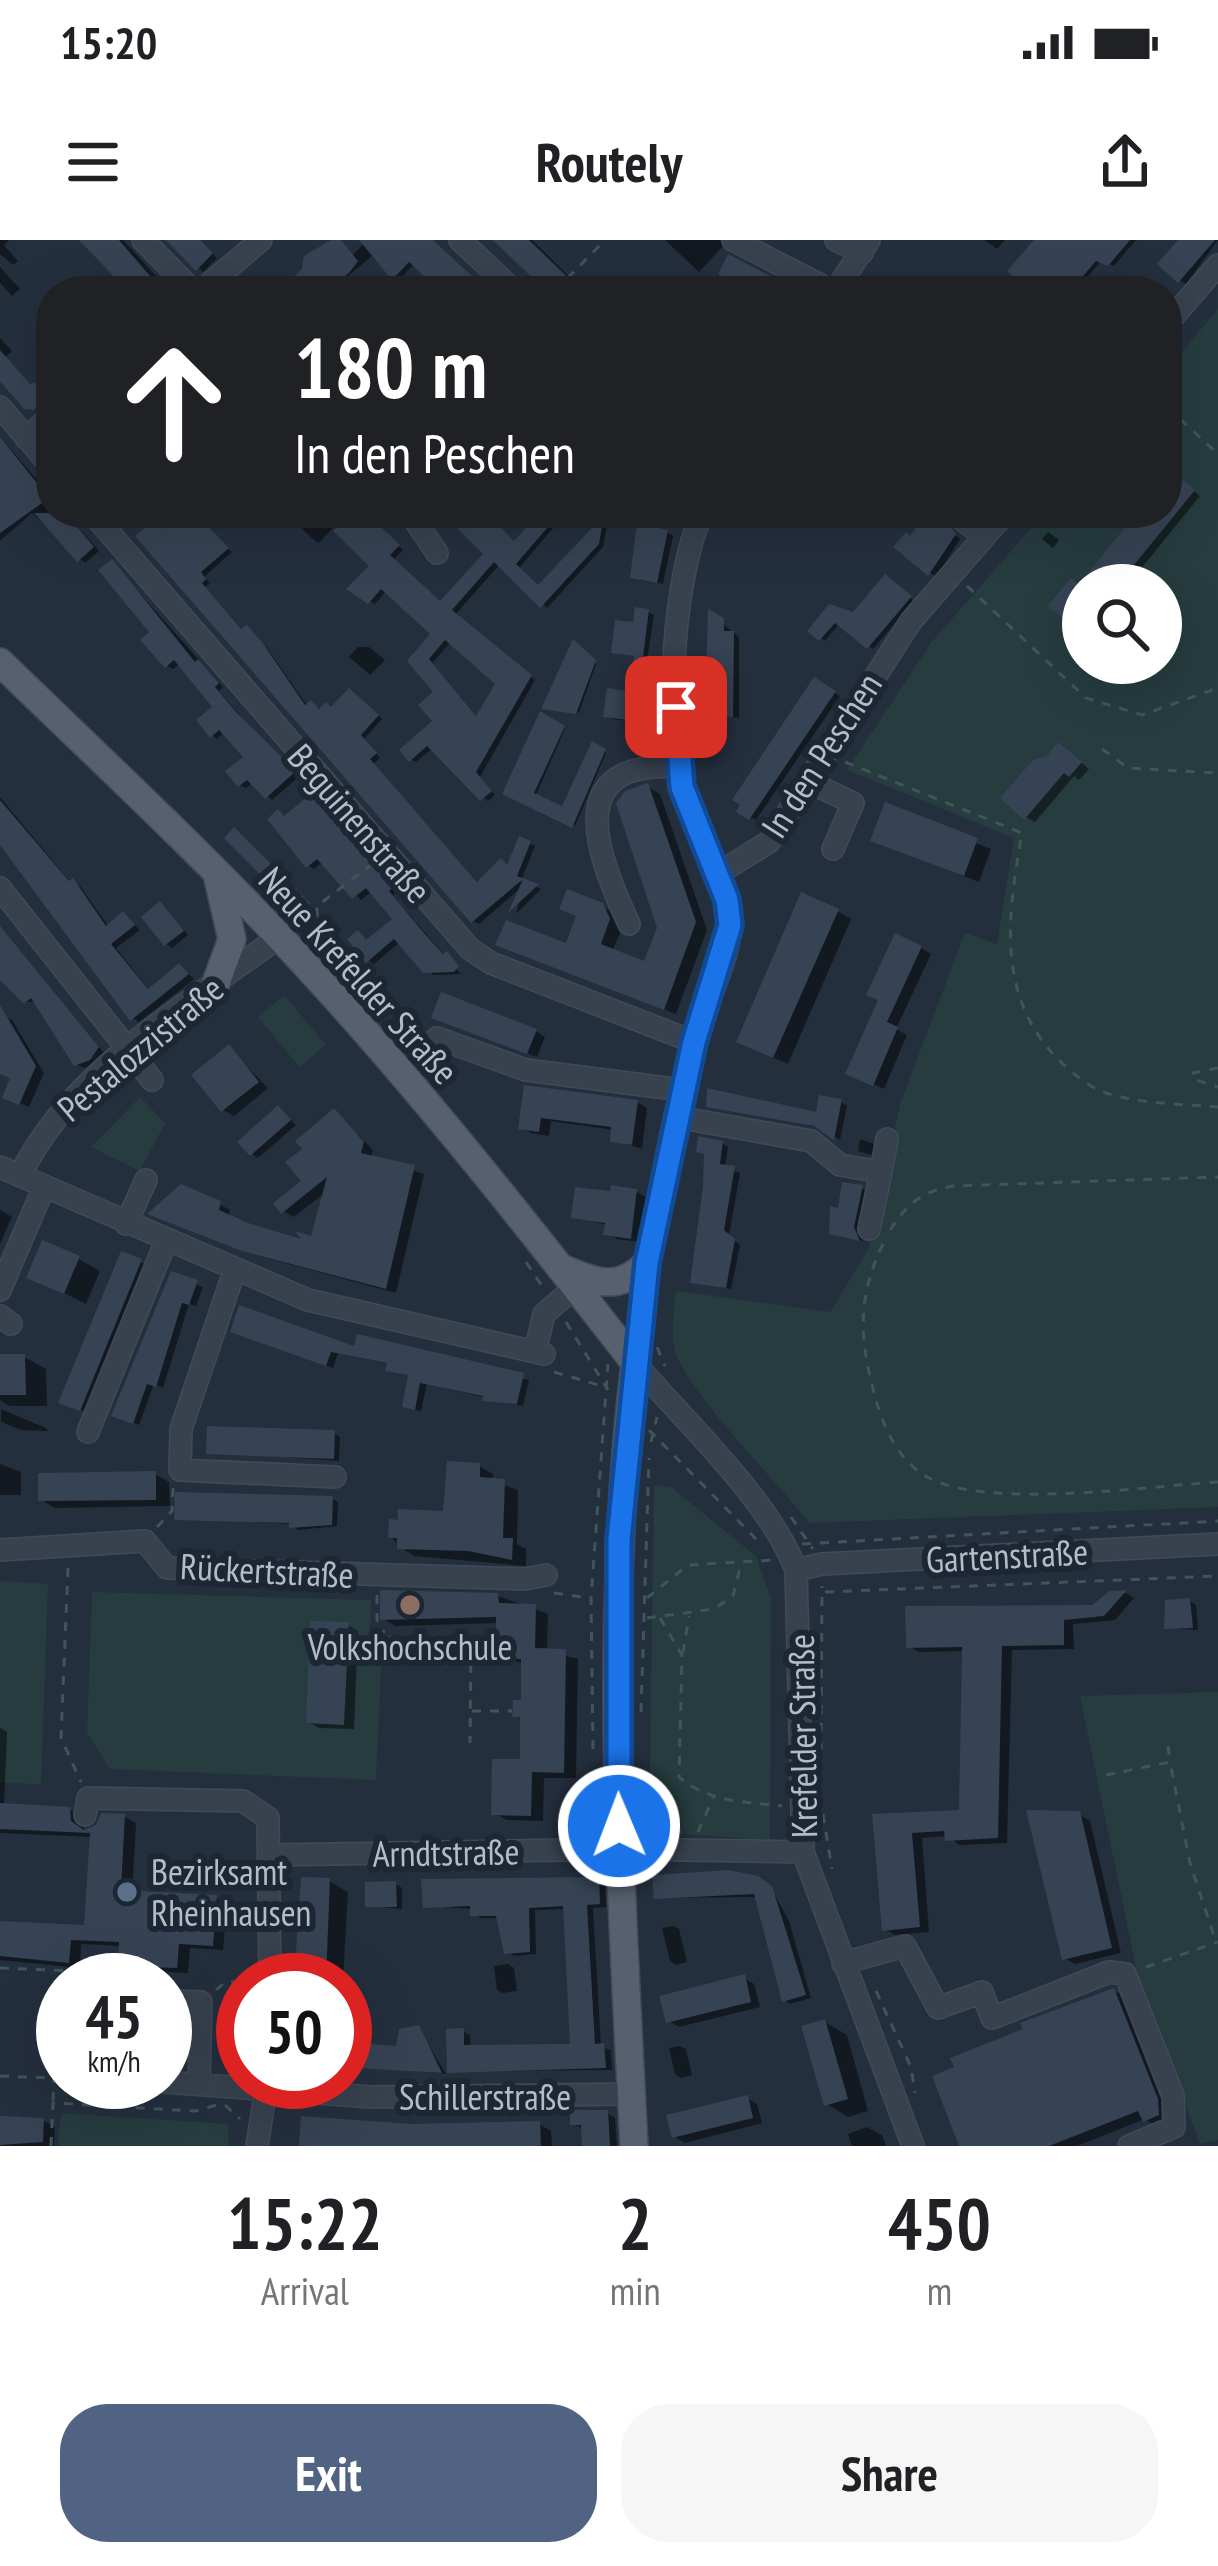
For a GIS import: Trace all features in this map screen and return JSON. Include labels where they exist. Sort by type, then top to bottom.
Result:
[{"type":"main road","name":"Neue Krefelder Straße","points":[[0,662],[303,962],[403,1073],[563,1286],[635,1364]]},
{"type":"main road","points":[[215,870],[232,939],[217,983]]},
{"type":"main road","points":[[563,1286],[611,1285],[629,1279],[647,1263]]},
{"type":"main road","points":[[634,2146],[620,1849],[617,1598],[635,1364]]},
{"type":"street","points":[[143,240],[181,276]]},
{"type":"street","points":[[216,276],[261,240]]},
{"type":"street","points":[[460,240],[498,276]]},
{"type":"street","points":[[733,240],[804,276]]},
{"type":"street","points":[[836,240],[866,246],[845,276]]},
{"type":"street","points":[[1182,307],[1218,265]]},
{"type":"street","points":[[0,407],[36,449]]},
{"type":"street","points":[[26,437],[36,429]]},
{"type":"street","name":"Beguinenstraße","points":[[105,528],[481,957],[694,1042]]},
{"type":"street","points":[[420,528],[437,553]]},
{"type":"street","points":[[698,528],[681,597],[678,767],[730,925],[676,1117],[647,1263],[635,1364],[748,1496],[789,1552],[796,1570]]},
{"type":"street","points":[[973,528],[984,537]]},
{"type":"street","name":"In den Peschen","points":[[717,874],[769,842],[910,621],[992,528]]},
{"type":"street","points":[[629,924],[602,854],[599,799],[613,777],[630,770],[678,767]]},
{"type":"street","points":[[807,781],[853,803],[833,849]]},
{"type":"street","points":[[0,888],[152,1080]]},
{"type":"street","name":"Pestalozzistraße","points":[[10,1172],[41,1132],[126,1051],[279,937]]},
{"type":"street","points":[[437,1038],[509,1066],[682,1090]]},
{"type":"street","points":[[676,1117],[811,1141],[840,1165],[881,1172]]},
{"type":"street","points":[[869,1229],[887,1139]]},
{"type":"street","points":[[10,1172],[308,1300],[540,1353],[544,1315],[563,1286]]},
{"type":"street","points":[[126,1223],[146,1180]]},
{"type":"street","points":[[0,1290],[44,1187]]},
{"type":"street","points":[[88,1432],[166,1241]]},
{"type":"street","points":[[235,1269],[181,1429],[180,1470],[335,1477]]},
{"type":"street","name":"Rückertstraße","points":[[0,1550],[145,1540],[167,1568],[524,1579],[546,1575]]},
{"type":"street","name":"Gartenstraße","points":[[796,1570],[822,1564],[1218,1544]]},
{"type":"street","name":"Krefelder Straße","points":[[796,1570],[798,1808],[803,1852],[852,1960],[914,2146]]},
{"type":"street","points":[[86,1807],[243,1801],[268,1818],[270,1953]]},
{"type":"street","name":"Arndtstraße","points":[[272,1855],[620,1849],[803,1852]]},
{"type":"street","points":[[852,1960],[904,1946],[938,2008],[982,1992],[992,2018],[1109,1972],[1125,1974],[1172,2096],[1174,2127],[1129,2146]]},
{"type":"street","points":[[192,2002],[201,2002],[199,2084]]},
{"type":"street","name":"Schillerstraße","points":[[192,2084],[216,2084]]},
{"type":"street","name":"Schillerstraße","points":[[372,2092],[487,2099],[632,2094]]},
{"type":"street","points":[[257,2146],[263,2109]]},
{"type":"path","points":[[569,276],[604,240]]},
{"type":"path","points":[[1182,421],[1218,454]]},
{"type":"path","points":[[952,572],[1086,698],[1142,715],[1218,688]]},
{"type":"path","points":[[1102,749],[1128,768],[1218,773]]},
{"type":"path","points":[[823,753],[1022,833],[1009,911],[1011,973],[1031,1030],[1062,1064],[1100,1091],[1136,1100],[1218,1106]]},
{"type":"path","points":[[303,962],[329,939],[316,918],[317,906],[387,853]]},
{"type":"path","points":[[1218,1068],[1193,1073],[1192,1079],[1218,1087]]},
{"type":"path","points":[[1218,1177],[928,1191],[908,1203],[890,1231],[861,1300],[864,1352],[878,1411],[902,1456],[928,1478],[976,1492],[1218,1481]]},
{"type":"path","points":[[523,1258],[563,1286],[604,1386],[547,1368],[540,1353]]},
{"type":"path","points":[[644,1673],[650,1447],[665,1366],[657,1349],[658,1332]]},
{"type":"path","points":[[546,1575],[556,1597],[653,1598],[688,1564],[772,1561],[629,1411]]},
{"type":"path","points":[[145,1540],[172,1511],[180,1470]]},
{"type":"path","points":[[784,1507],[822,1564],[821,1749]]},
{"type":"path","points":[[808,1540],[1218,1521]]},
{"type":"path","points":[[68,1548],[61,1738],[86,1807]]},
{"type":"path","points":[[646,1618],[714,1609],[733,1596],[740,1564]]},
{"type":"path","points":[[822,1592],[1218,1576]]},
{"type":"path","points":[[377,1598],[377,1631],[389,1631],[390,1638],[471,1639],[470,1743]]},
{"type":"path","points":[[690,1613],[682,1655],[679,1777],[714,1796],[798,1808]]},
{"type":"path","points":[[660,1618],[682,1655]]},
{"type":"path","points":[[470,1711],[512,1711]]},
{"type":"path","points":[[1125,1974],[1217,1942],[1190,1863],[1168,1746]]},
{"type":"path","points":[[1106,1774],[1170,1762]]},
{"type":"path","points":[[697,1850],[699,1822],[714,1796]]},
{"type":"path","points":[[823,1811],[832,1872]]},
{"type":"path","points":[[852,1960],[911,2068],[918,2109]]},
{"type":"path","points":[[0,1968],[36,1969]]},
{"type":"path","points":[[201,2002],[216,1990]]},
{"type":"path","points":[[0,2076],[36,2077]]},
{"type":"path","points":[[175,2109],[216,2106]]},
{"type":"path","points":[[51,2146],[53,2109]]},
{"type":"green space","points":[[1218,309],[1218,1507],[809,1523],[680,1364],[673,1340],[676,1291],[830,1312],[868,1250],[901,1101],[965,933],[997,944],[1014,838],[847,770],[931,643],[1031,528],[1182,528],[1182,351]]},
{"type":"green space","points":[[284,995],[326,1045],[299,1067],[258,1017]]},
{"type":"green space","points":[[140,1097],[165,1123],[140,1171],[91,1147]]},
{"type":"green space","points":[[654,1485],[671,1487],[756,1556],[771,1599],[770,1840],[649,1832]]},
{"type":"green space","points":[[0,1581],[48,1584],[41,1784],[0,1783]]},
{"type":"green space","points":[[92,1592],[371,1600],[370,1629],[382,1646],[376,1780],[110,1769],[87,1733]]},
{"type":"green space","points":[[1218,1692],[1218,2140],[1200,2144],[1137,1972],[1080,1696]]},
{"type":"green space","points":[[61,2113],[228,2124],[229,2146],[58,2146]]},
{"type":"building","points":[[79,240],[119,240],[150,276],[114,276]]},
{"type":"building","points":[[166,240],[200,240],[213,253],[196,271]]},
{"type":"building","points":[[331,240],[341,240],[358,261],[345,276],[295,276],[302,269],[304,256]]},
{"type":"building","points":[[359,240],[433,240],[472,276],[423,276],[409,262],[396,276],[389,276]]},
{"type":"building","points":[[493,240],[529,240],[566,276],[530,276]]},
{"type":"building","points":[[1034,240],[1130,240],[1108,266],[1096,261],[1083,276],[1013,276],[1007,271]]},
{"type":"building","points":[[1178,240],[1215,240],[1182,278],[1170,276],[1157,264]]},
{"type":"building","points":[[728,254],[770,276],[722,276],[718,274]]},
{"type":"building","points":[[0,350],[30,384],[36,382],[36,408],[24,409],[0,381]]},
{"type":"building","points":[[0,437],[36,482],[36,507],[0,533]]},
{"type":"building","points":[[1182,479],[1195,490],[1182,506]]},
{"type":"building","points":[[47,528],[78,528],[94,547],[77,562]]},
{"type":"building","points":[[144,528],[210,528],[229,548],[201,572],[206,579],[202,583],[241,629],[247,625],[262,642],[305,705],[311,700],[319,709],[326,702],[331,707],[349,688],[379,715],[361,735],[377,753],[370,759],[477,882],[501,858],[507,865],[519,836],[531,841],[517,876],[539,884],[508,913],[523,879],[471,923],[135,536]]},
{"type":"building","points":[[336,528],[382,528],[400,545],[390,555],[440,601],[483,554],[457,528],[501,528],[514,541],[526,528],[547,528],[516,564],[538,585],[592,528],[602,528],[599,544],[540,608],[494,562],[452,610],[532,675],[476,772],[492,791],[480,801],[427,746],[409,762],[399,750],[432,721],[418,705],[433,692],[407,661],[430,634],[381,589],[368,604],[346,589],[369,566],[333,531]],"holes":[[[445,640],[495,684],[476,716],[429,659]]]},
{"type":"building","points":[[636,528],[668,530],[657,583],[630,578]]},
{"type":"building","points":[[916,528],[951,528],[956,534],[928,576],[893,547],[906,532],[910,536]]},
{"type":"building","points":[[1126,528],[1164,528],[1135,564],[1096,564]]},
{"type":"building","points":[[112,559],[195,662],[198,659],[219,683],[215,687],[237,713],[296,771],[265,799],[247,780],[238,787],[225,771],[243,757],[219,730],[210,738],[196,720],[212,707],[174,660],[165,668],[140,640],[149,632],[98,570]]},
{"type":"building","points":[[885,574],[912,596],[867,649],[835,623],[819,641],[807,631],[829,604],[853,612]]},
{"type":"building","points":[[1062,589],[1062,618],[1048,606]]},
{"type":"building","points":[[635,607],[649,609],[643,657],[648,658],[644,722],[603,717],[607,688],[629,691],[634,656],[611,653],[615,620],[633,622]]},
{"type":"building","points":[[708,609],[724,618],[724,631],[734,631],[733,717],[705,716]]},
{"type":"building","points":[[573,639],[596,660],[576,714],[541,709]]},
{"type":"building","points":[[814,677],[836,691],[749,820],[736,812],[740,805],[732,800]]},
{"type":"building","points":[[540,711],[565,726],[534,793],[562,806],[592,741],[606,749],[572,828],[502,794]]},
{"type":"building","points":[[1058,742],[1082,762],[1069,777],[1064,773],[1024,820],[1000,798],[1033,760],[1047,756]]},
{"type":"building","points":[[648,783],[696,922],[664,1010],[495,945],[506,920],[566,943],[576,916],[559,909],[567,889],[603,903],[610,919],[601,944],[644,961],[657,928],[616,803],[625,791]]},
{"type":"building","points":[[311,794],[393,888],[389,891],[424,933],[443,954],[447,951],[459,966],[454,972],[423,973],[394,939],[366,963],[347,939],[358,930],[366,940],[392,919],[366,888],[352,899],[317,859],[306,868],[267,819],[278,809],[284,816]]},
{"type":"building","points":[[0,800],[69,881],[73,878],[106,926],[123,911],[135,925],[111,944],[148,989],[179,963],[189,974],[130,1021],[0,845]]},
{"type":"building","points":[[885,802],[978,838],[964,876],[870,841]]},
{"type":"building","points":[[234,827],[310,903],[299,913],[224,838]]},
{"type":"building","points":[[801,892],[839,909],[773,1058],[736,1042]]},
{"type":"building","points":[[160,901],[184,931],[164,946],[141,917]]},
{"type":"building","points":[[0,926],[99,1047],[90,1060],[74,1066],[31,998],[24,1004],[0,980]]},
{"type":"building","points":[[895,933],[922,946],[887,1022],[898,1027],[873,1086],[845,1074],[878,1000],[866,995]]},
{"type":"building","points":[[441,992],[537,1029],[527,1054],[431,1018]]},
{"type":"building","points":[[0,1005],[36,1066],[19,1105],[2,1098],[10,1078],[0,1074]]},
{"type":"building","points":[[229,1044],[259,1082],[221,1112],[191,1075]]},
{"type":"building","points":[[524,1085],[638,1100],[632,1145],[610,1142],[611,1127],[541,1118],[539,1132],[518,1129]]},
{"type":"building","points":[[707,1088],[816,1112],[819,1095],[842,1099],[834,1140],[814,1126],[706,1107]]},
{"type":"building","points":[[278,1105],[291,1120],[250,1156],[237,1142]]},
{"type":"building","points":[[334,1108],[364,1142],[361,1153],[415,1165],[386,1289],[242,1251],[147,1214],[181,1184],[221,1201],[219,1210],[248,1223],[301,1239],[295,1231],[311,1236],[327,1177],[281,1214],[273,1203],[301,1181],[285,1162],[302,1149],[295,1141]]},
{"type":"building","points":[[698,1136],[723,1141],[720,1164],[735,1166],[724,1230],[735,1239],[726,1288],[690,1283],[703,1186],[704,1154],[696,1152]]},
{"type":"building","points":[[842,1182],[863,1185],[854,1227],[860,1241],[829,1234],[830,1206],[838,1208]]},
{"type":"building","points":[[611,1185],[637,1189],[631,1239],[603,1235],[605,1223],[571,1218],[575,1187],[610,1191]]},
{"type":"building","points":[[42,1240],[80,1256],[64,1294],[26,1278]]},
{"type":"building","points":[[121,1251],[142,1259],[80,1411],[58,1403]]},
{"type":"building","points":[[171,1271],[198,1280],[189,1305],[182,1303],[156,1387],[147,1384],[133,1424],[111,1416]]},
{"type":"building","points":[[239,1305],[354,1346],[357,1334],[524,1373],[517,1404],[482,1401],[483,1396],[420,1383],[415,1410],[402,1407],[408,1375],[385,1371],[387,1363],[331,1352],[326,1366],[230,1332]]},
{"type":"building","points":[[0,1354],[25,1354],[26,1395],[0,1395]]},
{"type":"building","points":[[207,1426],[335,1430],[334,1459],[206,1454]]},
{"type":"building","points":[[447,1461],[480,1463],[480,1477],[505,1479],[503,1538],[513,1538],[512,1560],[468,1551],[397,1549],[397,1538],[388,1538],[389,1519],[398,1520],[398,1509],[443,1511]]},
{"type":"building","points":[[156,1471],[156,1500],[38,1501],[38,1473]]},
{"type":"building","points":[[175,1492],[333,1496],[332,1525],[289,1528],[289,1523],[174,1520]]},
{"type":"building","points":[[380,1590],[498,1593],[499,1603],[536,1604],[535,1648],[566,1649],[564,1773],[532,1772],[531,1816],[491,1815],[492,1759],[520,1759],[520,1717],[512,1717],[513,1700],[521,1700],[521,1659],[495,1658],[496,1617],[380,1620]]},
{"type":"building","points":[[1127,1590],[1104,1616],[1064,1620],[1064,1645],[1002,1646],[998,1838],[945,1841],[944,1831],[912,1833],[920,1927],[882,1931],[872,1814],[959,1810],[962,1647],[906,1648],[905,1606],[1092,1605],[1110,1591]]},
{"type":"building","points":[[1190,1598],[1193,1628],[1164,1629],[1165,1600]]},
{"type":"building","points":[[310,1621],[349,1622],[344,1725],[306,1723]]},
{"type":"building","name":"Bezirksamt Rheinhausen","points":[[0,1803],[70,1807],[71,1821],[84,1830],[96,1825],[101,1813],[125,1814],[121,1890],[217,1895],[213,1946],[179,1944],[178,1953],[119,1953],[119,1942],[71,1940],[70,1953],[36,1953],[36,1960],[0,1956],[0,1921],[84,1925],[90,1833],[0,1829]]},
{"type":"building","points":[[1026,1810],[1080,1811],[1112,1948],[1062,1960]]},
{"type":"building","points":[[729,1870],[758,1876],[772,1886],[806,1995],[782,2002],[754,1894],[654,1899],[652,1875]]},
{"type":"building","points":[[301,1877],[330,1878],[327,1953],[296,1953]]},
{"type":"building","points":[[599,1877],[600,1904],[587,1905],[595,2044],[604,2043],[606,2068],[447,2073],[446,2029],[464,2028],[464,2045],[570,2044],[563,1906],[529,1908],[530,1952],[504,1954],[496,1916],[470,1916],[470,1906],[423,1908],[421,1879]]},
{"type":"building","points":[[396,1881],[397,1907],[365,1907],[365,1882]]},
{"type":"building","points":[[745,1974],[751,2002],[666,2023],[659,1996]]},
{"type":"building","points":[[1114,1988],[1158,2099],[1159,2115],[1143,2122],[1138,2111],[1049,2146],[959,2146],[932,2076],[954,2067],[950,2058],[1023,2029],[1020,2023]]},
{"type":"building","points":[[825,2019],[848,2099],[824,2106],[801,2026]]},
{"type":"building","points":[[419,2025],[442,2073],[372,2069],[372,2044],[396,2046],[399,2029]]},
{"type":"building","points":[[748,2095],[753,2118],[672,2138],[666,2115]]},
{"type":"building","points":[[570,2110],[608,2110],[610,2146],[582,2146],[581,2125],[570,2125]]},
{"type":"building","points":[[0,2116],[44,2118],[43,2142],[0,2145]]},
{"type":"building","points":[[301,2116],[411,2124],[540,2121],[541,2146],[299,2146]]},
{"type":"place","name":"Volkshochschule","points":[[410,1605]]},
{"type":"place","name":"Bezirksamt Rheinhausen","points":[[127,1892]]},
{"type":"route","points":[[619,1826],[619,1540],[647,1263],[694,1042],[730,925],[727,900],[682,787],[676,707]]}]
